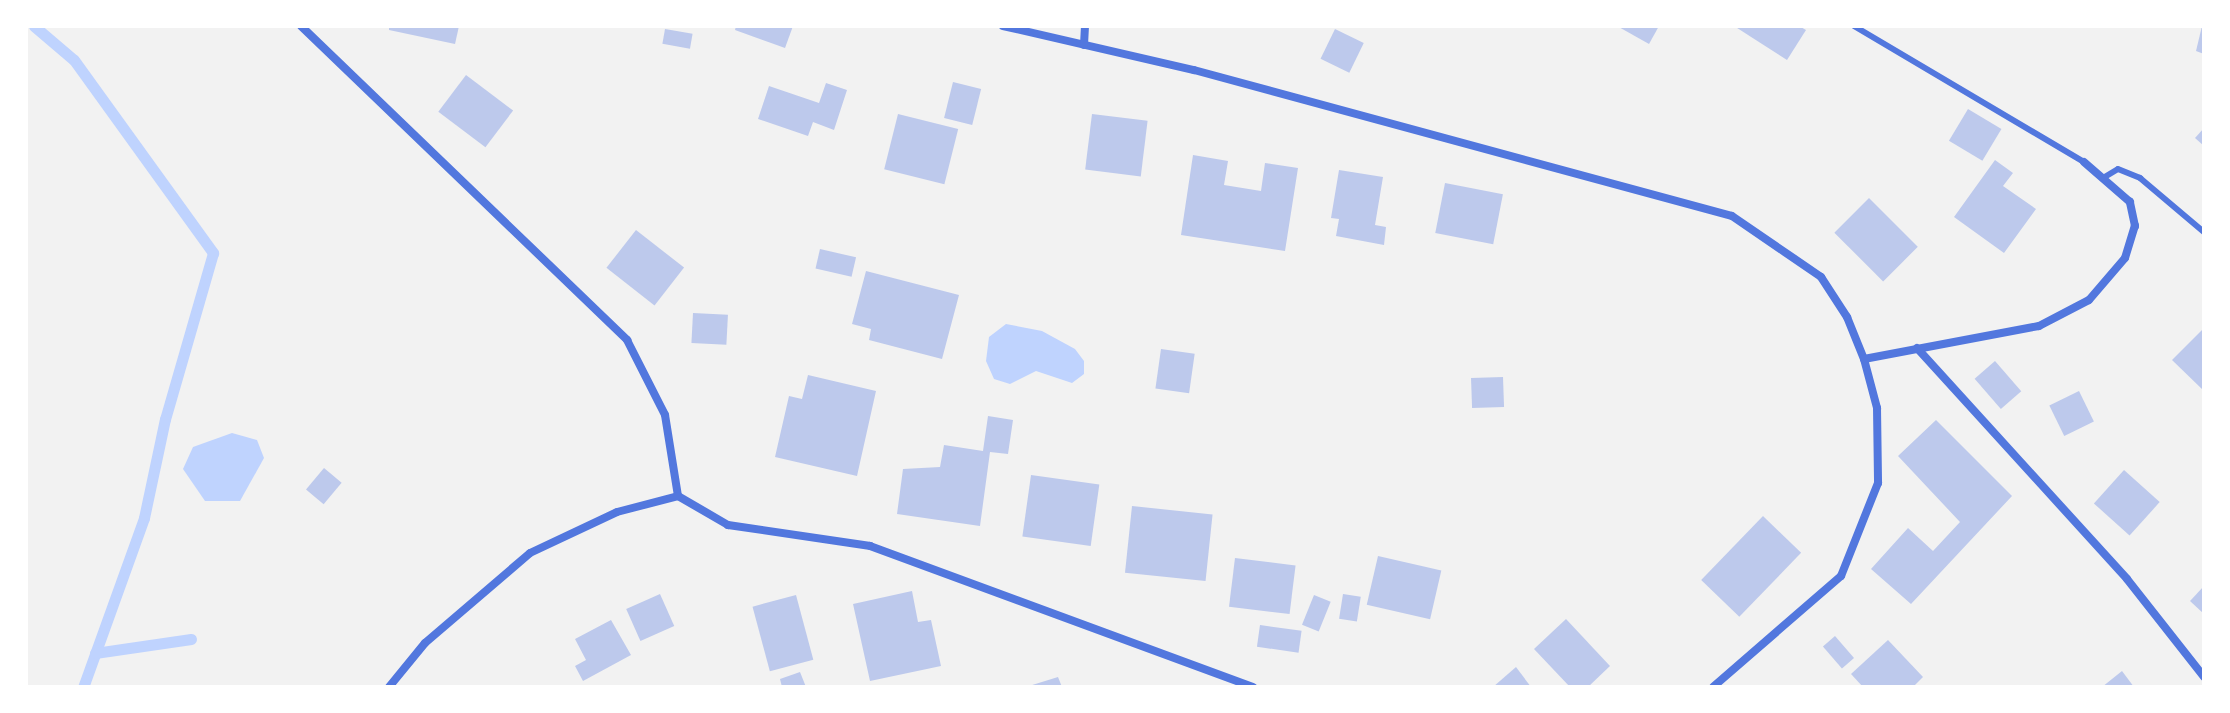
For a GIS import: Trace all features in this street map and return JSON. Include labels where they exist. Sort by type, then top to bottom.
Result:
[{"type":"street","points":[[301,26],[627,340],[665,415],[678,496]]},
{"type":"street","points":[[1003,26],[1732,216],[1821,277],[1847,317],[1864,359],[1877,408],[1878,483],[1841,576],[1713,687]]},
{"type":"street","points":[[1084,45],[1085,26]]},
{"type":"street","points":[[1864,359],[2039,326],[2089,300],[2125,258],[2135,226],[2130,202],[2084,162]]},
{"type":"street","points":[[1917,348],[2127,579],[2204,677]]},
{"type":"street","points":[[389,687],[425,643],[530,553],[617,512],[678,496],[728,525],[870,546],[1253,687]]},
{"type":"lane","points":[[1854,26],[2084,162]]},
{"type":"lane","points":[[2103,178],[2118,169],[2140,178],[2204,232]]},
{"type":"water","points":[[1006,324],[1042,331],[1075,349],[1084,361],[1084,374],[1072,383],[1036,371],[1010,384],[994,379],[986,361],[989,337]]},
{"type":"water","points":[[232,433],[257,440],[264,458],[240,501],[205,501],[183,469],[193,447]]},
{"type":"building","points":[[389,26],[459,26],[455,44],[389,30]]},
{"type":"building","points":[[736,26],[793,26],[785,48],[735,30]]},
{"type":"building","points":[[1617,26],[1659,26],[1649,44]]},
{"type":"building","points":[[1734,26],[1799,26],[1806,30],[1787,60]]},
{"type":"building","points":[[2204,26],[2204,54],[2196,51]]},
{"type":"building","points":[[665,29],[693,34],[690,49],[662,44]]},
{"type":"building","points":[[1335,29],[1364,43],[1349,73],[1321,59]]},
{"type":"building","points":[[466,75],[513,111],[485,147],[438,112]]},
{"type":"building","points":[[953,82],[981,89],[972,125],[944,118]]},
{"type":"building","points":[[826,83],[847,90],[834,130],[813,122],[808,136],[758,119],[769,86],[819,103]]},
{"type":"building","points":[[1968,109],[2001,129],[1982,161],[1949,141]]},
{"type":"building","points":[[898,114],[958,129],[944,184],[884,169]]},
{"type":"building","points":[[1092,114],[1148,121],[1141,176],[1085,170]]},
{"type":"building","points":[[2204,128],[2204,146],[2195,138]]},
{"type":"building","points":[[1193,155],[1228,161],[1224,185],[1261,191],[1265,163],[1298,168],[1285,251],[1181,235]]},
{"type":"building","points":[[1995,160],[2013,173],[2003,186],[2036,209],[2004,253],[1954,217]]},
{"type":"building","points":[[1339,170],[1383,177],[1375,225],[1386,227],[1384,245],[1336,236],[1339,219],[1331,218]]},
{"type":"building","points":[[1445,183],[1503,194],[1493,244],[1435,233]]},
{"type":"building","points":[[1869,198],[1918,247],[1883,281],[1834,233]]},
{"type":"building","points":[[636,230],[684,268],[655,305],[606,268]]},
{"type":"building","points":[[820,249],[856,257],[852,277],[816,268]]},
{"type":"building","points":[[866,271],[959,295],[942,359],[869,340],[871,329],[852,324]]},
{"type":"building","points":[[693,313],[728,315],[726,345],[691,343]]},
{"type":"building","points":[[2204,328],[2204,391],[2172,360]]},
{"type":"building","points":[[1161,349],[1195,354],[1189,393],[1155,389]]},
{"type":"building","points":[[1995,361],[2021,391],[2001,409],[1975,379]]},
{"type":"building","points":[[808,375],[876,391],[857,476],[775,457],[789,396],[802,399]]},
{"type":"building","points":[[1503,377],[1504,407],[1472,408],[1471,378]]},
{"type":"building","points":[[2079,391],[2094,422],[2064,436],[2049,405]]},
{"type":"building","points":[[988,416],[1013,420],[1008,454],[990,452],[980,526],[897,514],[903,469],[940,467],[944,445],[983,451]]},
{"type":"building","points":[[1936,420],[2012,496],[1911,604],[1871,569],[1908,528],[1933,551],[1960,522],[1898,456]]},
{"type":"building","points":[[324,468],[342,483],[324,504],[306,489]]},
{"type":"building","points":[[2124,470],[2160,502],[2130,536],[2094,503]]},
{"type":"building","points":[[1031,475],[1099,485],[1091,546],[1022,536]]},
{"type":"building","points":[[1132,506],[1213,514],[1206,581],[1125,573]]},
{"type":"building","points":[[1763,516],[1801,553],[1739,617],[1701,580]]},
{"type":"building","points":[[1378,556],[1441,571],[1430,619],[1367,605]]},
{"type":"building","points":[[1235,558],[1296,565],[1290,614],[1229,607]]},
{"type":"building","points":[[2204,586],[2204,614],[2190,601]]},
{"type":"building","points":[[912,591],[918,622],[931,620],[941,666],[870,681],[853,604]]},
{"type":"building","points":[[660,594],[674,626],[640,641],[626,609]]},
{"type":"building","points":[[1343,594],[1361,597],[1357,622],[1339,619]]},
{"type":"building","points":[[796,595],[813,660],[770,671],[753,607]]},
{"type":"building","points":[[1314,595],[1331,602],[1319,631],[1302,625]]},
{"type":"building","points":[[1566,619],[1610,666],[1588,687],[1570,687],[1534,649]]},
{"type":"building","points":[[611,620],[631,655],[583,681],[575,666],[586,660],[575,639]]},
{"type":"building","points":[[1260,625],[1302,631],[1299,653],[1257,647]]},
{"type":"building","points":[[1835,636],[1854,658],[1842,668],[1823,646]]},
{"type":"building","points":[[1888,640],[1923,677],[1913,687],[1863,687],[1851,674]]},
{"type":"building","points":[[1516,667],[1531,687],[1493,687]]},
{"type":"building","points":[[2122,671],[2134,687],[2102,687]]},
{"type":"building","points":[[800,672],[806,687],[782,687],[780,679]]},
{"type":"building","points":[[1058,677],[1062,687],[1029,687],[1029,686]]},
{"type":"waterway","points":[[34,26],[74,60],[213,253],[165,419],[144,518],[83,687]]},
{"type":"waterway","points":[[95,653],[191,639]]}]
